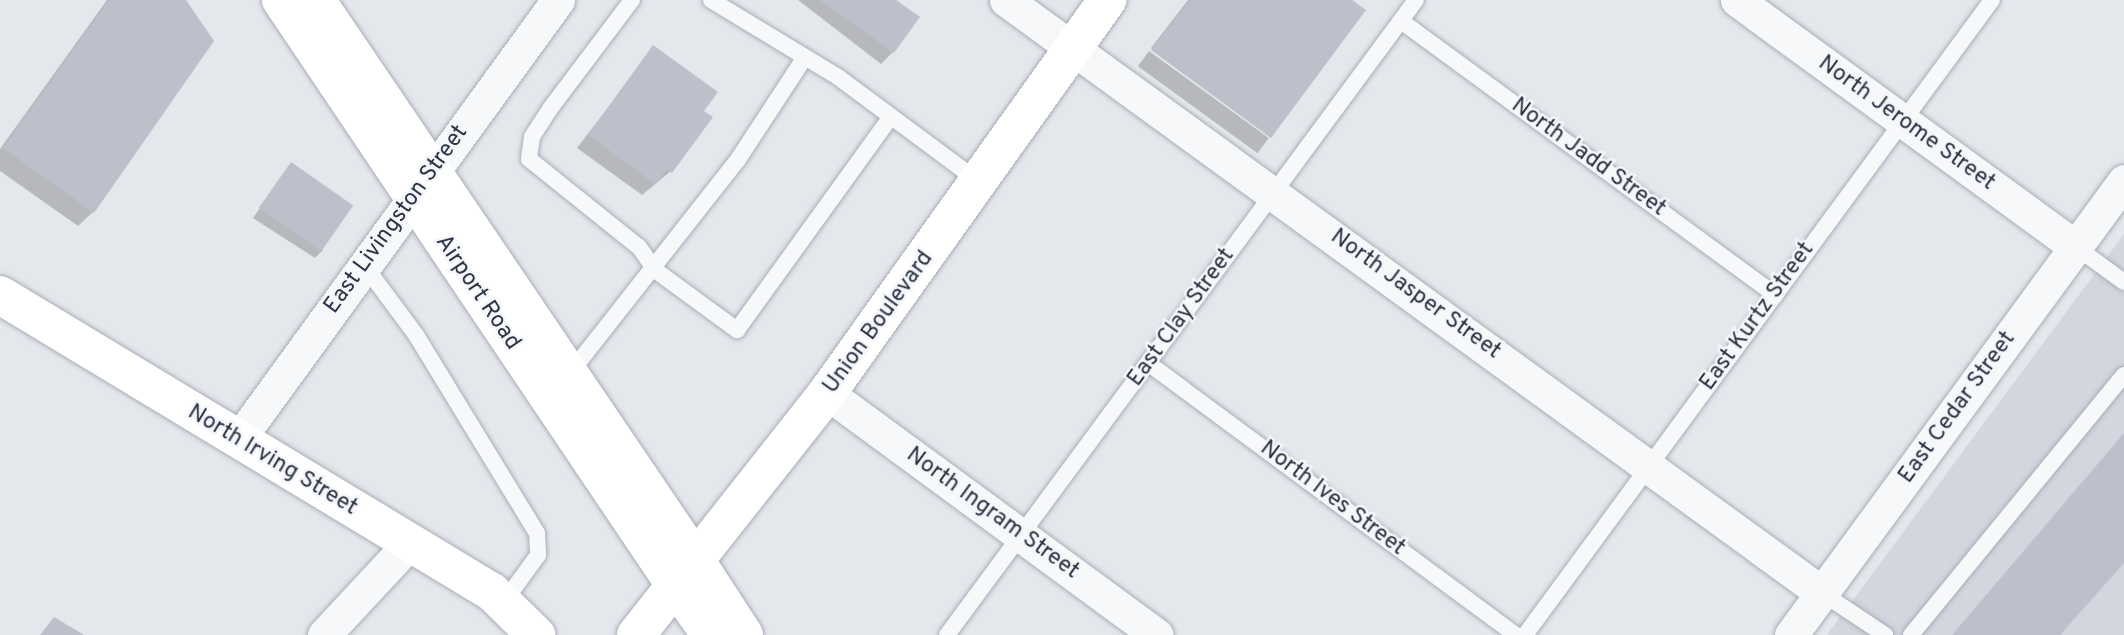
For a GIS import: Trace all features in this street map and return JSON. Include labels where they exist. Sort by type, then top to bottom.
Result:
[{"type":"main road","name":"Airport Road","points":[[281,0],[570,373],[686,573]]},
{"type":"main road","name":"Airport Road","points":[[316,0],[422,183],[686,573]]},
{"type":"main road","name":"Union Boulevard","points":[[635,635],[827,393],[981,183],[1107,0]]},
{"type":"main road","name":"North Irving Street","points":[[0,295],[504,602],[536,635]]},
{"type":"main road","points":[[686,573],[711,635]]},
{"type":"main road","points":[[686,573],[744,635]]},
{"type":"street","name":"East Livingston Street","points":[[238,440],[422,183],[558,0]]},
{"type":"street","name":"North Jasper Street","points":[[1006,0],[1274,192],[1822,593]]},
{"type":"street","name":"North Jerome Street","points":[[1737,0],[2076,247]]},
{"type":"street","name":"East Cedar Street","points":[[1791,635],[2124,181]]},
{"type":"street","name":"North Ingram Street","points":[[827,393],[1157,635]]},
{"type":"street","points":[[324,635],[409,544]]},
{"type":"lane","points":[[632,0],[532,137],[530,159],[639,247],[655,270],[737,330],[890,118]]},
{"type":"lane","points":[[711,0],[803,60],[838,77],[981,183]]},
{"type":"lane","name":"East Clay Street","points":[[947,635],[1416,0]]},
{"type":"lane","name":"East Kurtz Street","points":[[1525,635],[1992,0]]},
{"type":"lane","name":"North Jadd Street","points":[[1401,21],[1774,295]]},
{"type":"lane","points":[[570,373],[655,270],[803,60]]},
{"type":"lane","points":[[2076,247],[2124,282]]},
{"type":"lane","points":[[365,265],[416,335],[537,533],[538,555],[504,602]]},
{"type":"lane","name":"North Ives Street","points":[[1149,363],[1516,635]]},
{"type":"lane","points":[[1911,635],[2124,375]]},
{"type":"lane","points":[[1822,593],[1885,635]]},
{"type":"shaded area","points":[[2124,234],[2124,635],[1827,635]]},
{"type":"building","points":[[109,0],[186,0],[214,41],[94,213],[3,148]]},
{"type":"building","points":[[820,0],[896,0],[920,17],[894,53]]},
{"type":"building","points":[[1190,0],[1352,0],[1366,10],[1271,138],[1151,50]]},
{"type":"building","points":[[653,45],[718,92],[704,111],[713,117],[672,173],[667,169],[655,184],[588,135]]},
{"type":"building","points":[[291,162],[353,206],[321,251],[259,208]]},
{"type":"building","points":[[2124,433],[2124,563],[2060,635],[1952,635]]},
{"type":"building","points":[[54,617],[84,635],[40,635]]}]
